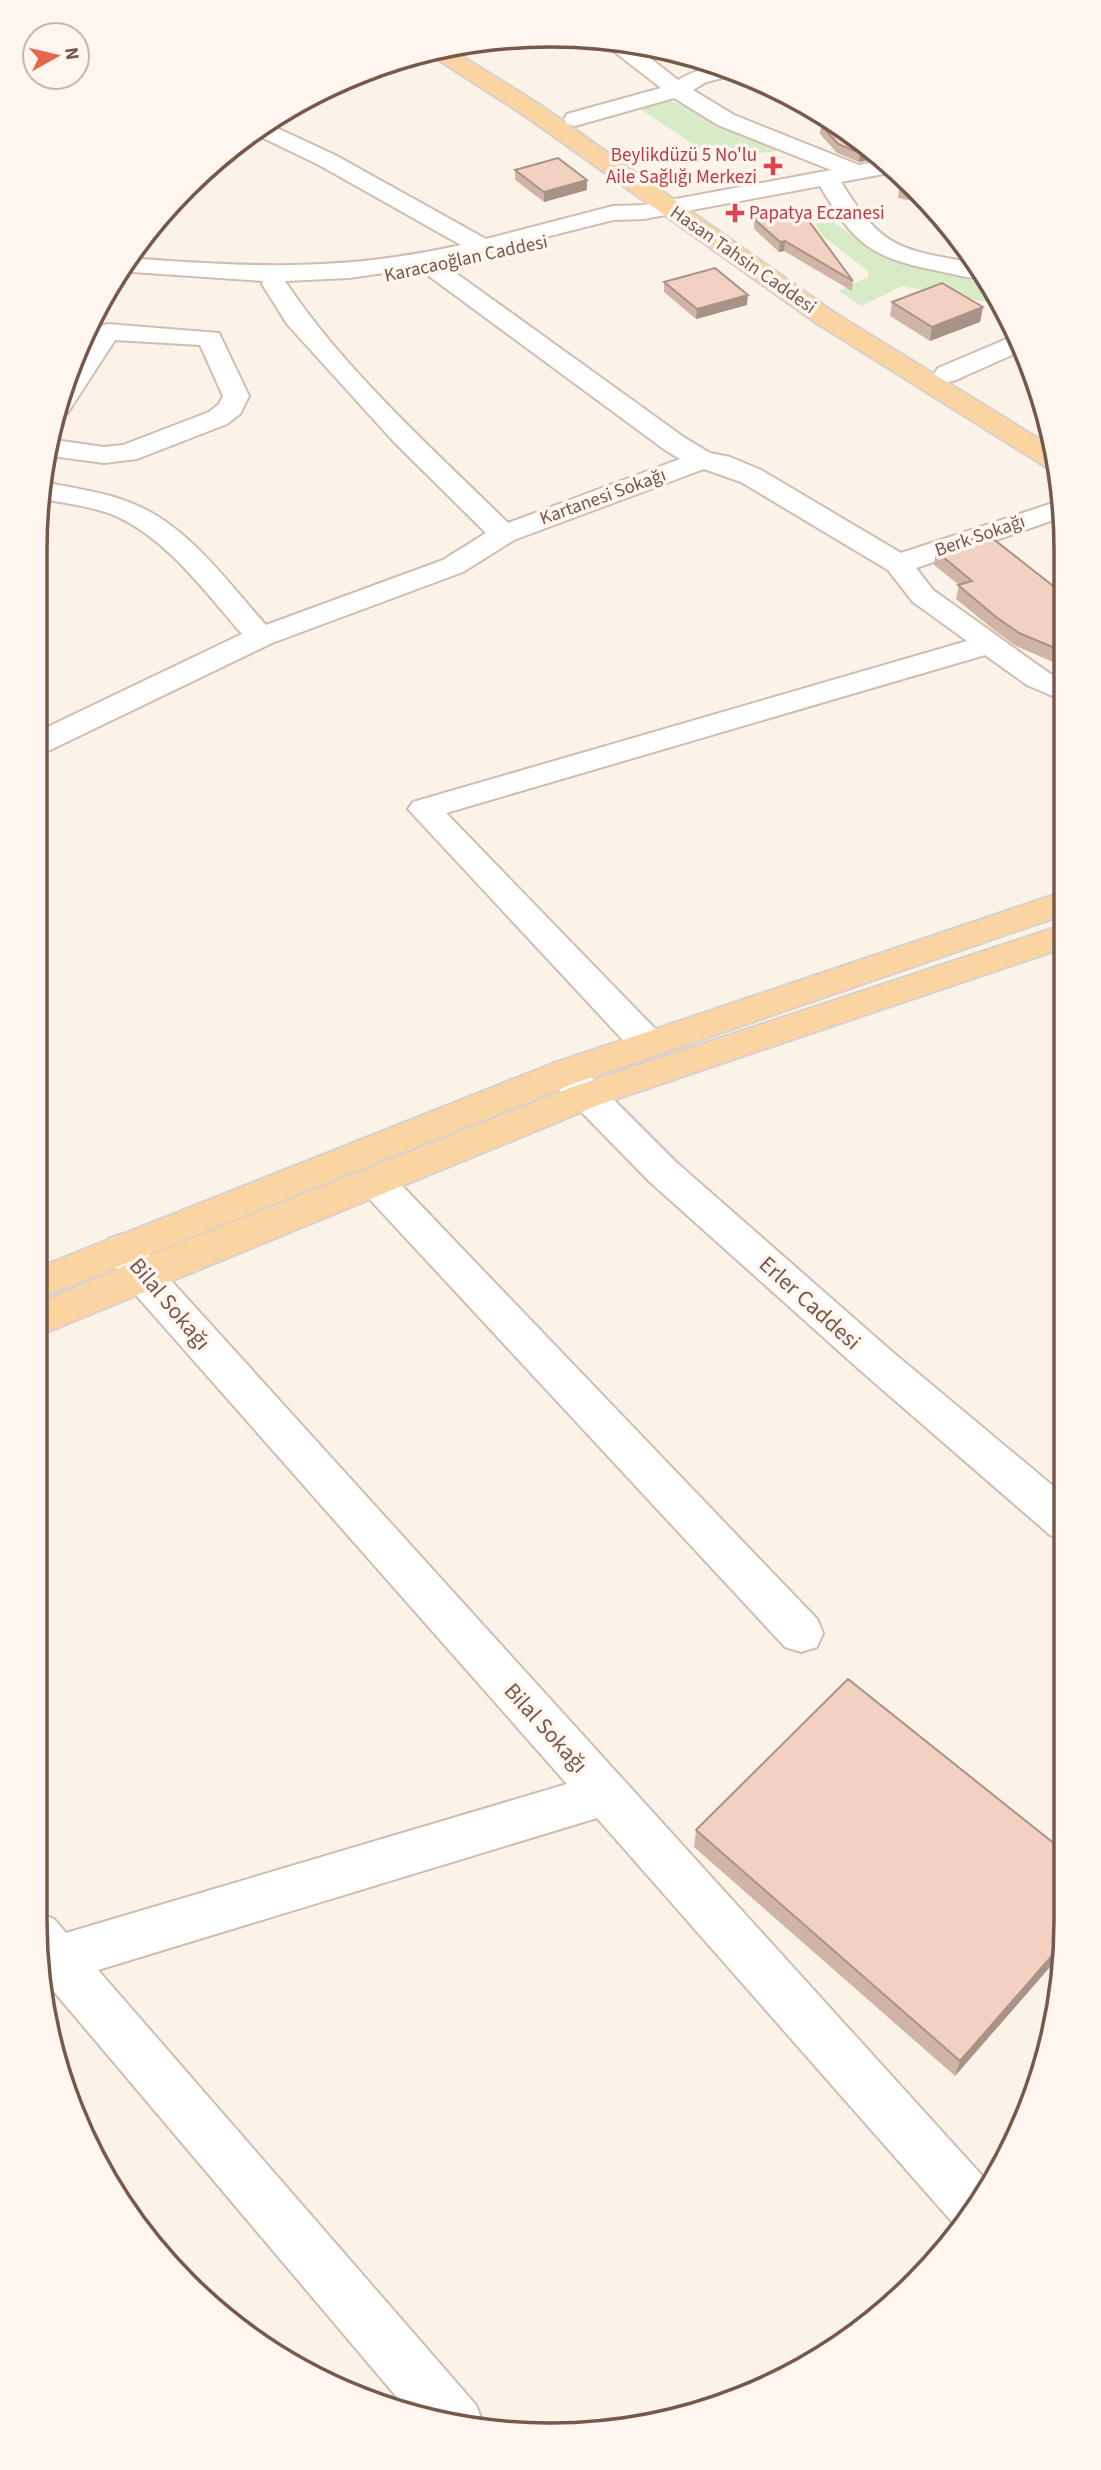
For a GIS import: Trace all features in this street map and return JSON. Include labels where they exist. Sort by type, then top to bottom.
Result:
[{"type":"main road","name":"Hasan Tahsin Caddesi","points":[[476,53],[947,374],[1039,429]]},
{"type":"main road","name":"Hasan Tahsin Caddesi","points":[[449,58],[531,110],[655,209],[1044,454]]},
{"type":"main road","points":[[47,1282],[132,1262],[375,1181],[577,1084],[648,1044],[986,931],[1054,905]]},
{"type":"main road","points":[[47,1315],[132,1262],[577,1084],[1054,939]]},
{"type":"street","points":[[632,54],[677,90],[726,120],[856,172]]},
{"type":"street","points":[[575,119],[677,90],[699,77],[713,74]]},
{"type":"street","points":[[270,133],[327,160],[481,246]]},
{"type":"street","name":"Karacaoğlan Caddesi","points":[[136,266],[304,274],[428,264],[481,246],[613,213],[655,209],[877,168]]},
{"type":"street","points":[[826,176],[853,219],[875,242],[900,253],[967,268]]},
{"type":"street","name":"Karacaoğlan Caddesi","points":[[129,276],[274,284],[377,278],[428,264],[623,222],[655,209]]},
{"type":"street","points":[[428,264],[676,444],[702,460],[720,463],[751,476],[898,564],[923,596],[1038,679],[1054,687]]},
{"type":"street","points":[[274,284],[296,318],[404,436],[504,534]]},
{"type":"street","points":[[58,448],[111,455],[135,451],[218,418],[231,408],[236,396],[209,338],[107,332],[80,374]]},
{"type":"street","points":[[947,374],[1010,346]]},
{"type":"street","name":"Kartanesi Sokağı","points":[[47,739],[261,637],[453,566],[504,534],[702,460]]},
{"type":"street","points":[[51,492],[109,504],[137,516],[165,535],[261,637]]},
{"type":"street","name":"Berk Sokağı","points":[[898,564],[1052,511]]},
{"type":"street","points":[[648,1044],[424,809],[990,644]]},
{"type":"street","name":"Erler Caddesi","points":[[577,1084],[663,1172],[875,1360],[1054,1513]]},
{"type":"street","points":[[375,1181],[801,1633]]},
{"type":"street","name":"Bilal Sokağı","points":[[132,1262],[968,2200]]},
{"type":"street","points":[[48,1947],[605,1794]]},
{"type":"street","points":[[48,1948],[444,2411]]},
{"type":"green space","points":[[662,101],[671,101],[792,149],[715,159],[640,109]]},
{"type":"green space","points":[[833,222],[881,255],[972,275],[988,302],[902,286],[861,306],[839,291],[868,277],[868,271],[821,235],[815,223]]},
{"type":"building","points":[[824,128],[859,153],[838,144]]},
{"type":"building","points":[[558,158],[587,180],[544,192],[515,170]]},
{"type":"building","points":[[800,209],[853,281],[785,241],[780,242],[754,219]]},
{"type":"building","points":[[715,268],[748,295],[697,309],[664,282]]},
{"type":"building","points":[[942,283],[983,307],[932,327],[892,302]]},
{"type":"building","points":[[987,534],[1054,587],[1054,648],[1019,633],[996,617],[958,585],[972,581],[936,551]]},
{"type":"building","points":[[848,1679],[1054,1843],[1053,1955],[960,2061],[696,1830]]},
{"type":"place","name":"Beylikdüzü 5 No'lu Aile Sağlığı Merkezi","points":[[773,166]]},
{"type":"place","name":"Papatya Eczanesi","points":[[735,213]]}]
